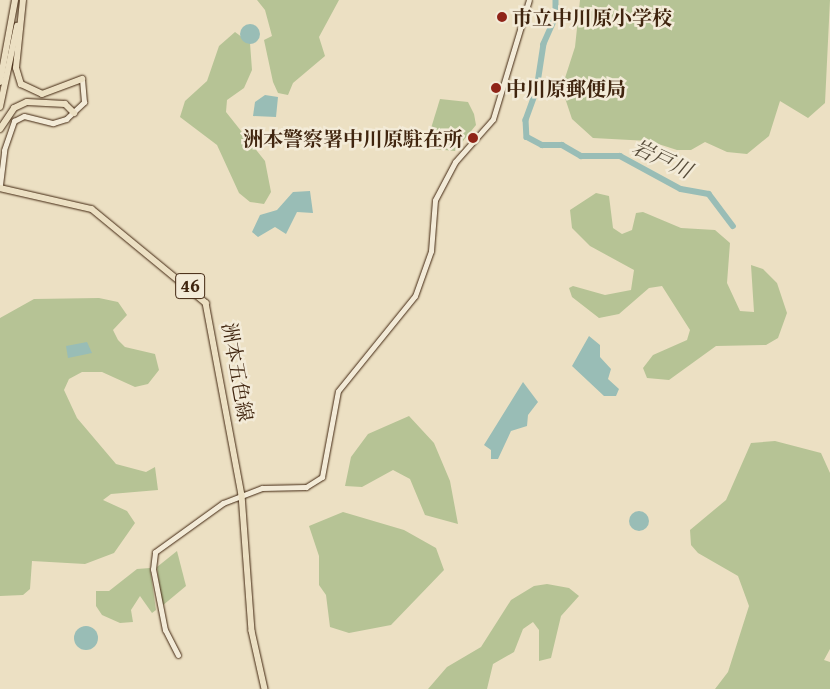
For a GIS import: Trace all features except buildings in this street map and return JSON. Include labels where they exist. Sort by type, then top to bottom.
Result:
[{"type":"highway","points":[[0,82],[15,0]]},
{"type":"highway","points":[[22,0],[16,68],[21,84],[42,94],[82,79]]},
{"type":"highway","points":[[0,107],[22,0]]},
{"type":"highway","points":[[0,72],[14,10]]},
{"type":"highway","points":[[0,129],[14,108],[27,102],[65,104],[74,113]]},
{"type":"main road","points":[[178,655],[165,632],[154,555],[162,543],[199,517],[242,495],[270,487],[306,488],[324,474],[338,391],[415,296],[431,251],[435,200],[455,162],[492,119],[529,0]]},
{"type":"main road","points":[[0,186],[4,150],[14,121],[27,116],[53,123],[74,113],[85,98],[82,79]]},
{"type":"main road","name":"洲本五色線","points":[[0,186],[90,208],[203,298],[211,316],[242,495],[252,631],[265,689]]},
{"type":"green space","points":[[257,0],[339,0],[319,37],[325,56],[293,83],[288,95],[278,93],[273,82],[264,40],[272,36],[265,10]]},
{"type":"green space","points":[[580,0],[830,0],[825,103],[808,118],[780,101],[769,136],[747,154],[727,152],[705,142],[691,150],[677,150],[649,141],[593,138],[572,119],[565,98],[565,78],[575,47]]},
{"type":"green space","points":[[235,32],[250,43],[252,70],[244,88],[227,100],[226,112],[265,161],[271,192],[264,204],[250,202],[239,193],[217,145],[180,117],[185,101],[207,81],[219,46]]},
{"type":"green space","points":[[440,99],[468,102],[474,114],[476,125],[455,151],[434,149],[428,138]]},
{"type":"green space","points":[[596,193],[609,196],[613,228],[622,234],[632,230],[636,213],[643,212],[681,228],[715,230],[730,243],[727,283],[740,311],[754,312],[751,265],[763,269],[777,283],[787,313],[778,338],[766,345],[716,346],[669,380],[647,378],[643,368],[653,355],[687,340],[690,330],[662,286],[649,288],[619,314],[599,318],[572,297],[569,288],[573,286],[605,295],[631,290],[634,270],[590,246],[572,228],[570,210]]},
{"type":"green space","points":[[99,298],[118,302],[127,315],[113,330],[118,340],[125,347],[155,354],[159,370],[148,384],[135,387],[102,372],[82,372],[69,379],[64,390],[77,418],[116,464],[146,472],[155,467],[158,490],[111,494],[103,500],[127,511],[135,523],[114,553],[85,564],[32,561],[30,589],[23,595],[0,596],[0,318],[34,299]]},
{"type":"green space","points":[[409,416],[434,443],[450,481],[458,524],[425,515],[410,479],[393,470],[362,487],[345,486],[351,457],[368,434]]},
{"type":"green space","points":[[775,441],[821,453],[830,473],[830,649],[824,660],[830,662],[830,689],[715,689],[728,672],[749,606],[738,576],[698,553],[691,545],[690,530],[726,500],[751,443]]},
{"type":"green space","points":[[343,512],[404,530],[436,548],[444,570],[391,625],[349,633],[330,627],[326,595],[319,585],[319,556],[309,526]]},
{"type":"green space","points":[[177,551],[186,586],[162,606],[157,567]]},
{"type":"green space","points":[[150,568],[156,610],[152,613],[140,596],[131,610],[133,622],[120,623],[102,615],[96,606],[96,591],[109,591],[137,569]]},
{"type":"green space","points":[[547,584],[569,588],[579,596],[561,616],[551,658],[539,661],[539,630],[533,622],[523,629],[514,652],[493,664],[487,689],[428,689],[447,667],[481,647],[511,600],[534,586]]},
{"type":"water","points":[[250,24],[257,27],[260,34],[257,41],[250,44],[243,41],[240,34],[243,27]]},
{"type":"water","points":[[265,95],[278,97],[276,117],[253,116],[255,102]]},
{"type":"water","points":[[310,191],[313,213],[297,212],[286,234],[275,227],[258,237],[252,232],[260,215],[277,210],[293,192]]},
{"type":"water","points":[[589,336],[600,345],[600,357],[611,369],[608,379],[619,389],[616,396],[604,396],[572,366]]},
{"type":"water","points":[[87,342],[92,353],[68,358],[66,346]]},
{"type":"water","points":[[523,382],[538,402],[528,415],[527,426],[511,431],[498,459],[491,459],[491,450],[484,445]]},
{"type":"water","points":[[635,511],[643,511],[649,517],[649,525],[643,531],[635,531],[629,525],[629,517]]},
{"type":"water","points":[[86,626],[94,630],[98,638],[94,646],[86,650],[78,646],[74,638],[78,630]]},
{"type":"waterway","name":"岩戸川","points":[[556,0],[556,17],[544,44],[537,90],[526,120],[527,137],[542,145],[562,145],[581,156],[620,156],[681,189],[709,194],[733,226]]},
{"type":"place","name":"市立中川原小学校","points":[[502,17]]},
{"type":"place","name":"中川原郵便局","points":[[496,88]]},
{"type":"place","name":"洲本警察署中川原駐在所","points":[[473,138]]}]
